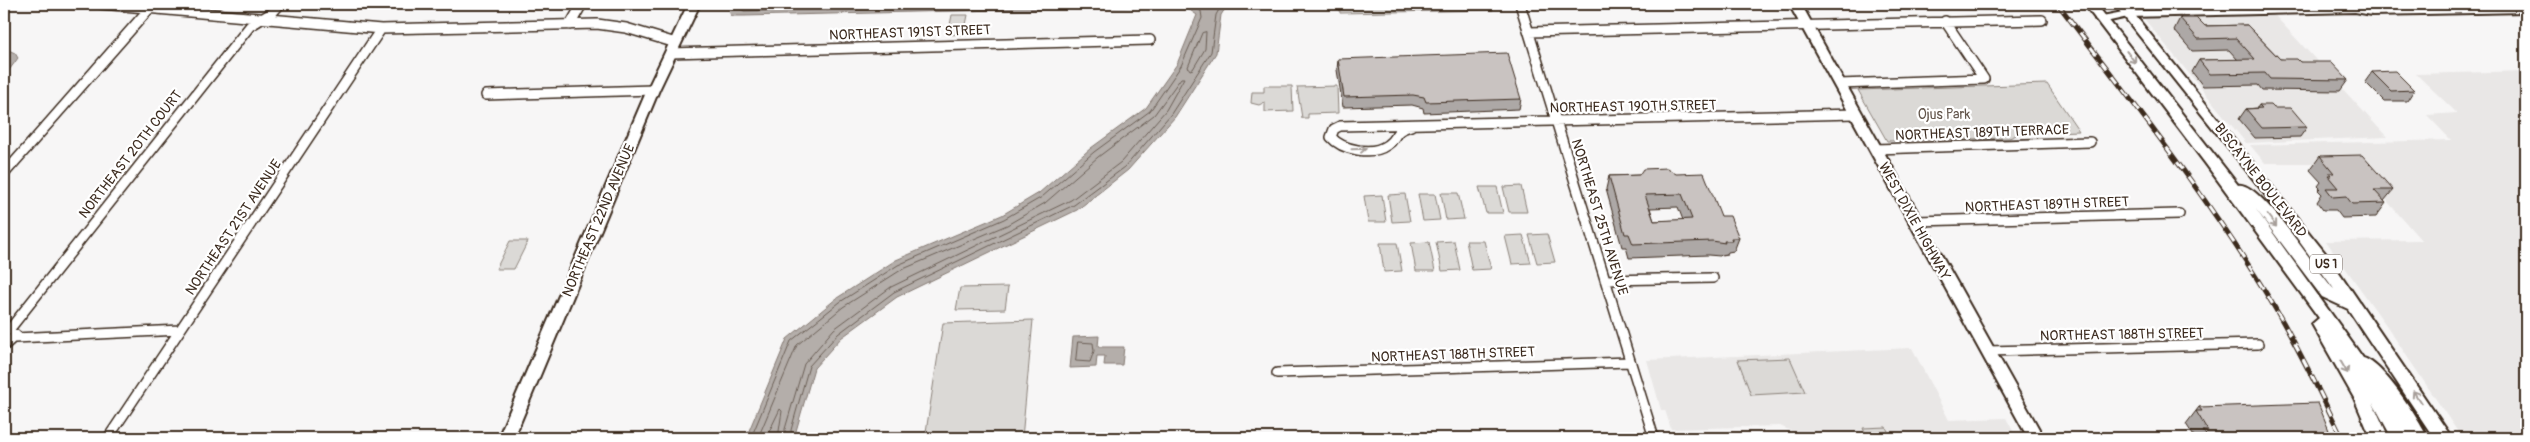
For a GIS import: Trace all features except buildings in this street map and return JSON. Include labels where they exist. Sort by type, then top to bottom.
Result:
[{"type":"main road","name":"BISCAYNE BOULEVARD","points":[[2090,4],[2224,176],[2298,277],[2347,348],[2401,438]]},
{"type":"main road","name":"BISCAYNE BOULEVARD","points":[[2127,13],[2263,182],[2356,306],[2443,438]]},
{"type":"main road","points":[[2224,176],[2260,204],[2328,293],[2356,306]]},
{"type":"main road","points":[[2298,277],[2315,316],[2362,397],[2380,438]]},
{"type":"main road","points":[[2347,348],[2381,382],[2419,438]]},
{"type":"street","name":"NORTHEAST 191ST STREET","points":[[101,4],[260,20],[381,29],[597,24],[626,28],[673,48],[1150,40]]},
{"type":"street","name":"NORTHEAST 20TH COURT","points":[[4,346],[9,333],[250,26],[274,12],[280,4]]},
{"type":"street","points":[[570,25],[582,4]]},
{"type":"street","name":"NORTHEAST 22ND AVENUE","points":[[506,438],[653,90],[694,4]]},
{"type":"street","name":"NORTHEAST 25TH AVENUE","points":[[1520,4],[1654,438]]},
{"type":"street","name":"WEST DIXIE HIGHWAY","points":[[1794,4],[2036,438]]},
{"type":"street","points":[[2102,19],[2127,13],[2296,19],[2362,16],[2372,12],[2526,8]]},
{"type":"street","points":[[4,174],[150,9]]},
{"type":"street","points":[[1529,32],[1806,24],[2042,20]]},
{"type":"street","points":[[1945,21],[1984,79]]},
{"type":"street","name":"NORTHEAST 21ST AVENUE","points":[[108,438],[381,29]]},
{"type":"street","points":[[1839,84],[1984,79]]},
{"type":"street","points":[[486,95],[653,90]]},
{"type":"street","name":"NORTHEAST 190TH STREET","points":[[1411,126],[1398,131],[1388,145],[1377,148],[1342,148],[1336,146],[1331,137],[1334,129],[1340,126],[1411,126],[1856,114]]},
{"type":"street","name":"NORTHEAST 189TH TERRACE","points":[[1875,149],[2090,142]]},
{"type":"street","name":"NORTHEAST 189TH STREET","points":[[1916,222],[2179,214]]},
{"type":"street","points":[[1605,280],[1713,278]]},
{"type":"street","points":[[9,333],[180,330]]},
{"type":"street","name":"NORTHEAST 188TH STREET","points":[[1988,351],[2258,344]]},
{"type":"street","name":"NORTHEAST 188TH STREET","points":[[1277,373],[1630,362]]},
{"type":"shaded area","points":[[2132,4],[2415,4],[2267,7],[2387,137],[2246,143]]},
{"type":"shaded area","points":[[2526,71],[2526,438],[2462,438],[2386,325],[2326,241],[2421,240],[2354,163],[2265,163],[2250,145],[2451,140],[2427,115],[2457,113],[2416,74]]},
{"type":"shaded area","points":[[1912,348],[1949,420],[2006,418],[2017,438],[1794,438],[1791,431],[1780,426],[1671,429],[1665,410],[1661,410],[1647,360]]},
{"type":"green space","points":[[1339,4],[1491,4],[1493,10],[1340,13]]},
{"type":"green space","points":[[952,15],[968,15],[964,34],[948,35]]},
{"type":"green space","name":"Ojus Park","points":[[2047,84],[2079,131],[2022,133],[2009,138],[1887,141],[1858,90]]},
{"type":"green space","points":[[1264,86],[1292,86],[1293,111],[1265,112],[1265,102],[1259,105],[1251,103],[1252,92],[1264,92]]},
{"type":"green space","points":[[1337,86],[1338,113],[1308,114],[1308,118],[1302,118],[1297,87]]},
{"type":"green space","points":[[1521,186],[1527,212],[1509,212],[1503,187]]},
{"type":"green space","points":[[1479,187],[1497,187],[1503,213],[1486,213]]},
{"type":"green space","points":[[1441,193],[1458,193],[1464,219],[1446,220]]},
{"type":"green space","points":[[1405,194],[1410,221],[1392,222],[1388,195]]},
{"type":"green space","points":[[1418,194],[1435,194],[1440,220],[1423,221]]},
{"type":"green space","points":[[1382,195],[1386,222],[1368,222],[1364,196]]},
{"type":"green space","points":[[1547,234],[1555,262],[1537,263],[1529,235]]},
{"type":"green space","points":[[1523,235],[1531,263],[1512,264],[1505,236]]},
{"type":"green space","points":[[510,241],[528,241],[514,269],[496,269]]},
{"type":"green space","points":[[1454,241],[1460,270],[1442,271],[1436,242]]},
{"type":"green space","points":[[1466,241],[1484,241],[1491,269],[1472,270]]},
{"type":"green space","points":[[1429,242],[1435,271],[1416,271],[1411,243]]},
{"type":"green space","points":[[1380,243],[1397,243],[1402,271],[1384,272]]},
{"type":"green space","points":[[1008,287],[1005,309],[956,310],[960,288]]},
{"type":"green space","points":[[1033,320],[1022,438],[925,438],[943,323]]},
{"type":"green space","points":[[1790,358],[1805,392],[1751,395],[1738,360]]},
{"type":"green space","points":[[1886,427],[1891,438],[1867,438],[1863,428]]},
{"type":"water","points":[[842,4],[1228,4],[1221,15],[1216,53],[1175,117],[1128,170],[1077,210],[897,297],[841,338],[814,368],[796,431],[797,438],[746,438],[787,339],[837,298],[896,260],[1002,215],[1039,193],[1091,148],[1146,108],[1177,64],[1197,15],[1187,8],[1175,6],[744,16],[732,16],[729,12],[736,6]]},
{"type":"water","points":[[4,48],[15,53],[18,58],[4,77]]},
{"type":"water","points":[[1099,336],[1098,347],[1124,347],[1122,365],[1104,365],[1105,356],[1097,356],[1096,367],[1070,368],[1073,337]]},
{"type":"railway","points":[[2058,4],[2169,151],[2248,264],[2291,336],[2342,438]]}]
